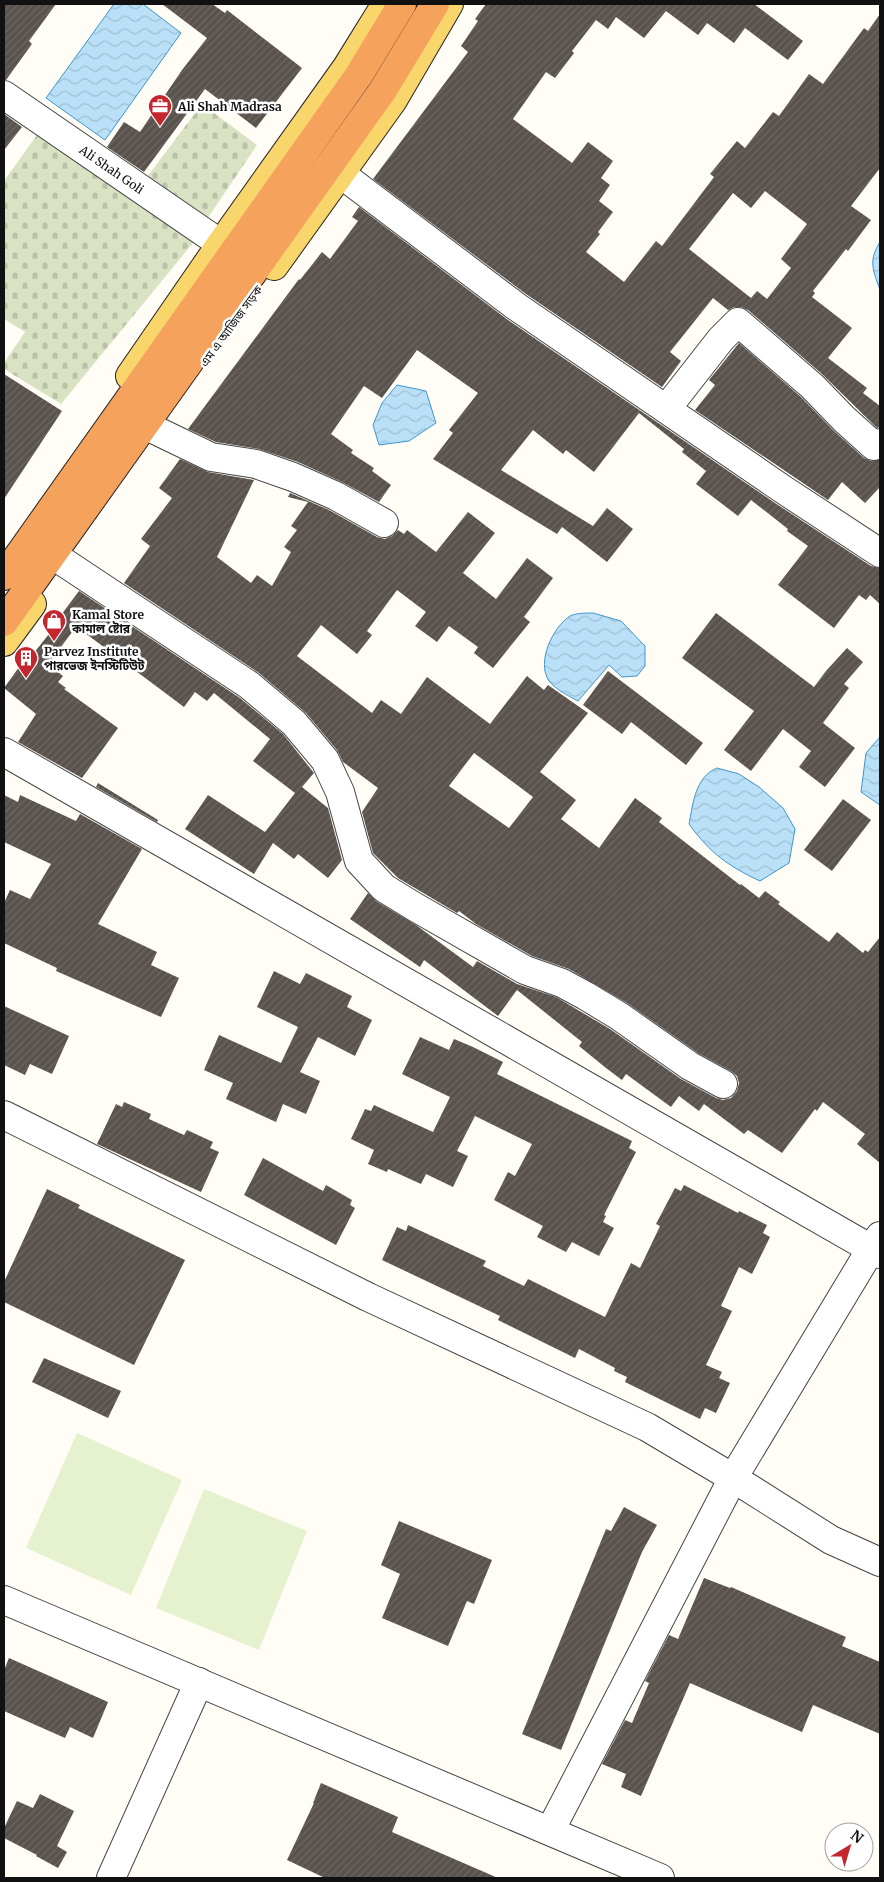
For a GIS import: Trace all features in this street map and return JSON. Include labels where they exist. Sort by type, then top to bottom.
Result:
[{"type":"highway","points":[[4,576],[359,75],[402,4]]},
{"type":"highway","points":[[4,622],[383,90],[435,4]]},
{"type":"main road","points":[[5,549],[347,67],[386,4]]},
{"type":"main road","name":"এম এ আজিজ সড়ক","points":[[4,642],[393,100],[449,4]]},
{"type":"street","name":"Ali Shah Goli","points":[[4,95],[221,244]]},
{"type":"street","points":[[341,174],[517,307],[784,490],[880,553]]},
{"type":"street","points":[[666,408],[721,339],[738,322],[812,386],[874,446],[880,443]]},
{"type":"street","points":[[155,430],[211,457],[256,464],[294,477],[336,496],[384,523]]},
{"type":"street","points":[[62,561],[249,685],[294,723],[325,760],[340,792],[359,861],[384,888],[525,970],[562,983],[586,996],[619,1016],[690,1066],[723,1084]]},
{"type":"street","points":[[4,752],[700,1150],[877,1247],[733,1478],[550,1831]]},
{"type":"street","points":[[4,1115],[368,1297],[647,1427],[733,1478],[831,1540],[880,1562]]},
{"type":"street","points":[[4,1600],[660,1878]]},
{"type":"street","points":[[111,1878],[199,1682]]},
{"type":"green space","points":[[202,104],[257,145],[203,225],[144,181]]},
{"type":"green space","points":[[42,128],[197,238],[61,404],[4,369],[4,363],[25,332],[4,319],[4,181]]},
{"type":"green space","points":[[77,1433],[182,1480],[131,1595],[26,1548]]},
{"type":"green space","points":[[204,1489],[307,1531],[259,1650],[156,1608]]},
{"type":"water","points":[[114,4],[143,4],[181,33],[105,140],[46,98]]},
{"type":"water","points":[[880,242],[880,290],[875,277],[873,260]]},
{"type":"water","points":[[397,385],[426,391],[436,423],[409,441],[379,445],[373,425],[382,403]]},
{"type":"water","points":[[593,613],[621,621],[645,646],[645,666],[637,676],[622,677],[609,665],[578,701],[559,690],[549,681],[545,673],[545,655],[552,636],[564,621],[572,615]]},
{"type":"water","points":[[880,737],[880,805],[861,792],[866,753]]},
{"type":"water","points":[[717,768],[739,774],[759,787],[783,808],[795,829],[789,863],[760,881],[720,858],[704,843],[689,824],[696,792],[700,784],[710,772]]},
{"type":"building","points":[[4,4],[56,4],[29,41],[32,44],[6,80],[4,80]]},
{"type":"building","points":[[162,4],[212,4],[225,13],[227,10],[302,68],[256,128],[205,89],[144,172],[107,147],[124,122],[140,132],[182,70],[207,38]]},
{"type":"building","points":[[486,4],[754,4],[803,41],[788,60],[745,28],[734,43],[707,23],[698,35],[666,11],[644,38],[616,17],[608,29],[596,20],[572,51],[574,53],[555,78],[546,72],[513,119],[572,163],[588,142],[613,161],[601,178],[610,185],[599,201],[613,212],[598,232],[600,234],[586,252],[624,282],[656,241],[662,246],[714,177],[710,174],[737,141],[745,148],[773,112],[779,116],[809,74],[823,84],[864,28],[868,31],[880,14],[880,168],[851,206],[871,220],[848,251],[846,249],[813,291],[815,293],[812,297],[852,328],[828,358],[867,388],[863,393],[880,406],[880,427],[877,428],[822,374],[748,310],[734,307],[728,310],[713,298],[670,352],[681,361],[662,387],[526,294],[373,179],[468,52],[461,46],[478,21],[475,19]],"holes":[[[765,191],[807,224],[781,259],[791,268],[767,299],[757,291],[751,298],[689,249],[733,193],[751,208]]]},
{"type":"building","points":[[4,114],[22,127],[4,150]]},
{"type":"building","points":[[359,207],[508,320],[775,503],[871,566],[880,568],[880,604],[870,595],[866,600],[859,595],[834,628],[778,585],[808,546],[787,531],[788,529],[751,500],[738,516],[696,484],[706,471],[682,452],[684,449],[639,413],[594,472],[566,450],[563,454],[533,430],[501,470],[593,526],[607,508],[633,529],[607,562],[562,527],[557,534],[433,459],[453,433],[449,430],[478,393],[417,350],[382,398],[364,386],[331,434],[353,450],[351,453],[374,468],[372,471],[391,485],[379,502],[342,482],[298,462],[259,449],[216,442],[188,429],[299,279],[322,252],[330,259],[358,221],[352,217]]},
{"type":"building","points":[[739,343],[801,397],[864,458],[871,461],[880,460],[880,487],[865,503],[842,482],[828,500],[695,410],[715,385],[709,380]]},
{"type":"building","points":[[4,374],[62,411],[4,499]]},
{"type":"building","points":[[180,459],[208,472],[254,480],[217,557],[251,583],[257,575],[272,586],[291,552],[284,547],[297,530],[291,526],[308,502],[288,497],[290,493],[329,510],[377,537],[385,539],[392,536],[398,530],[404,534],[407,530],[436,552],[468,512],[495,533],[463,573],[496,599],[527,558],[553,578],[524,617],[530,622],[493,668],[474,653],[478,647],[449,626],[437,642],[415,626],[426,612],[397,590],[367,631],[372,635],[357,654],[321,625],[297,656],[372,713],[381,700],[401,714],[427,677],[490,724],[527,676],[544,690],[548,685],[588,713],[540,772],[576,800],[561,819],[599,848],[635,798],[662,818],[659,822],[740,885],[759,898],[765,891],[780,902],[778,904],[829,942],[837,932],[863,953],[865,950],[868,952],[880,937],[880,1163],[857,1144],[865,1134],[823,1102],[817,1111],[815,1109],[782,1153],[748,1130],[744,1134],[704,1104],[699,1111],[679,1096],[671,1107],[626,1074],[622,1080],[606,1068],[579,1046],[582,1042],[517,990],[498,1016],[424,960],[420,967],[350,919],[368,893],[376,901],[416,925],[473,967],[477,961],[517,984],[556,997],[610,1029],[681,1079],[716,1098],[723,1100],[731,1098],[737,1091],[739,1083],[737,1076],[731,1071],[698,1053],[627,1003],[569,969],[532,956],[476,924],[459,911],[457,913],[398,878],[373,853],[362,812],[378,788],[343,762],[337,750],[306,713],[259,673],[124,583],[150,546],[141,539],[172,498],[159,488]],"holes":[[[474,753],[533,797],[509,828],[449,786]]]},
{"type":"building","points":[[79,591],[240,698],[283,734],[314,773],[302,787],[328,808],[342,860],[328,878],[298,854],[294,859],[273,843],[254,874],[185,829],[208,795],[265,832],[295,793],[253,761],[270,739],[214,693],[207,701],[195,692],[184,707],[81,630],[77,634],[73,631],[48,664],[63,676],[58,682],[66,688],[64,689],[118,728],[82,778],[18,742],[36,714],[4,688],[27,656],[30,658],[60,620],[58,619]]},
{"type":"building","points":[[716,613],[814,687],[847,648],[863,662],[844,684],[849,688],[823,723],[855,748],[825,787],[799,767],[811,751],[783,729],[751,771],[724,750],[754,711],[682,658]]},
{"type":"building","points":[[608,671],[703,743],[686,765],[631,722],[622,734],[583,705]]},
{"type":"building","points":[[98,783],[158,820],[157,822],[96,787]]},
{"type":"building","points":[[4,795],[18,802],[20,795],[76,821],[80,814],[142,849],[98,924],[157,952],[151,965],[179,978],[161,1017],[56,971],[57,968],[4,943],[4,903],[10,890],[30,899],[51,864],[4,842]]},
{"type":"building","points":[[843,799],[871,820],[832,871],[804,850]]},
{"type":"building","points":[[274,971],[300,984],[306,973],[352,996],[347,1007],[372,1020],[355,1056],[318,1037],[300,1072],[320,1081],[306,1114],[283,1104],[276,1122],[226,1099],[233,1083],[204,1070],[219,1035],[281,1063],[298,1027],[257,1007]]},
{"type":"building","points":[[4,1006],[69,1036],[52,1074],[30,1064],[25,1075],[4,1065]]},
{"type":"building","points":[[420,1037],[449,1050],[454,1039],[473,1047],[503,1062],[497,1074],[632,1141],[629,1148],[636,1152],[604,1215],[606,1216],[603,1222],[614,1228],[599,1256],[572,1242],[566,1252],[537,1237],[543,1226],[494,1200],[508,1172],[515,1176],[532,1144],[475,1116],[457,1151],[468,1156],[453,1187],[426,1174],[421,1184],[388,1169],[387,1172],[368,1164],[374,1150],[351,1139],[365,1109],[371,1111],[374,1105],[433,1132],[450,1097],[402,1074]]},
{"type":"building","points":[[124,1102],[151,1114],[149,1119],[184,1135],[187,1130],[213,1142],[210,1148],[219,1152],[201,1192],[97,1144],[116,1104],[122,1107]]},
{"type":"building","points":[[263,1158],[323,1191],[326,1185],[352,1200],[350,1205],[355,1208],[336,1245],[244,1195]]},
{"type":"building","points":[[684,1185],[738,1213],[739,1211],[767,1225],[763,1233],[770,1237],[752,1274],[739,1267],[721,1306],[732,1311],[706,1365],[722,1372],[719,1378],[730,1383],[716,1413],[705,1408],[700,1419],[625,1382],[627,1377],[614,1371],[615,1368],[579,1349],[575,1358],[498,1320],[500,1316],[382,1260],[397,1227],[406,1231],[408,1225],[486,1261],[483,1266],[524,1286],[528,1279],[605,1317],[631,1263],[640,1268],[660,1226],[656,1224],[675,1188],[681,1191]]},
{"type":"building","points":[[47,1189],[80,1205],[78,1208],[185,1260],[134,1365],[4,1302],[4,1282]]},
{"type":"building","points":[[44,1358],[121,1391],[108,1418],[32,1382]]},
{"type":"building","points":[[624,1507],[657,1525],[642,1552],[561,1750],[522,1734],[606,1529],[611,1531]]},
{"type":"building","points":[[399,1521],[492,1560],[474,1604],[467,1601],[448,1646],[382,1618],[400,1574],[381,1565]]},
{"type":"building","points":[[704,1578],[731,1587],[846,1637],[842,1646],[880,1662],[880,1734],[813,1705],[802,1732],[690,1683],[641,1796],[621,1787],[626,1774],[602,1764],[625,1720],[632,1723],[649,1683],[645,1681],[669,1635],[678,1639]]},
{"type":"building","points":[[9,1658],[108,1702],[93,1738],[70,1727],[65,1738],[4,1711],[4,1670]]},
{"type":"building","points":[[321,1783],[398,1817],[392,1832],[498,1878],[325,1878],[287,1860],[314,1803]]},
{"type":"building","points":[[40,1794],[74,1811],[57,1846],[67,1852],[58,1868],[4,1838],[4,1828],[17,1801],[33,1808]]},
{"type":"place","name":"Ali Shah Madrasa","points":[[160,127]]},
{"type":"place","name":"Kamal Store কামাল ষ্টোর","points":[[54,642]]},
{"type":"place","name":"Parvez Institute পারভেজ ইনস্টিটিউট","points":[[26,679]]}]
